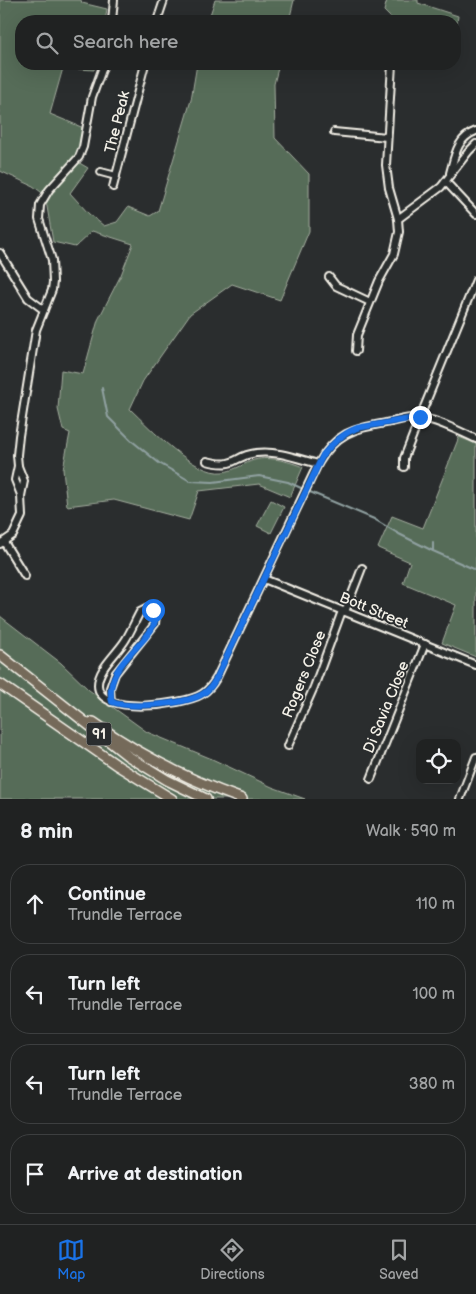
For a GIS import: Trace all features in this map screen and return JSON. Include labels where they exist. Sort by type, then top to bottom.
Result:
[{"type":"main road","name":"91","points":[[0,655],[128,756],[168,780],[206,799]]},
{"type":"main road","name":"91","points":[[0,684],[118,766],[172,799]]},
{"type":"main road","points":[[55,698],[162,765],[203,785],[242,799]]},
{"type":"street","points":[[113,15],[114,0]]},
{"type":"street","points":[[159,15],[164,0]]},
{"type":"street","points":[[25,576],[2,543],[13,535],[22,516],[21,496],[15,480],[18,466],[19,436],[36,330],[52,290],[52,260],[40,219],[40,205],[49,190],[79,156],[92,97],[102,70]]},
{"type":"street","name":"The Peak","points":[[113,187],[143,70]]},
{"type":"street","points":[[356,350],[358,334],[370,302],[394,254],[399,232],[398,219],[388,176],[387,137],[392,70]]},
{"type":"street","points":[[448,179],[460,141],[476,131]]},
{"type":"street","points":[[334,132],[387,137]]},
{"type":"street","points":[[398,219],[434,193],[448,179],[469,150],[476,144]]},
{"type":"street","points":[[101,172],[116,176]]},
{"type":"street","points":[[448,179],[476,214]]},
{"type":"street","points":[[0,254],[28,298],[44,310]]},
{"type":"street","points":[[328,277],[336,286],[370,302]]},
{"type":"street","points":[[404,468],[404,458],[476,280]]},
{"type":"street","points":[[112,702],[110,688],[115,674],[155,624],[156,614],[148,608],[140,612],[126,640],[100,675],[98,681],[99,692],[112,702],[127,706],[174,702],[194,698],[209,689],[217,677],[318,464],[331,446],[348,432],[357,428],[420,417],[432,420],[476,439]]},
{"type":"street","points":[[207,461],[229,464],[252,454],[263,452],[318,464]]},
{"type":"street","name":"Rogers Close","points":[[288,746],[362,568]]},
{"type":"street","name":"Bott Street","points":[[264,579],[476,665]]},
{"type":"street","name":"Di Savia Close","points":[[371,779],[425,644]]},
{"type":"street","points":[[460,799],[476,758]]},
{"type":"green space","points":[[0,0],[81,0],[82,3],[107,9],[106,15],[15,15],[15,70],[62,70],[50,114],[86,129],[76,161],[88,168],[70,193],[89,214],[104,226],[117,222],[128,207],[150,216],[158,211],[191,100],[196,70],[278,70],[274,84],[275,138],[309,174],[309,231],[280,300],[232,284],[190,314],[143,381],[130,409],[174,449],[199,467],[223,472],[257,459],[271,459],[303,467],[290,497],[259,484],[199,491],[189,520],[114,500],[67,506],[63,469],[70,433],[63,430],[58,409],[61,370],[83,374],[98,320],[121,275],[133,244],[92,231],[75,247],[53,242],[45,195],[33,186],[0,171]]},
{"type":"green space","points":[[215,0],[294,0],[290,15],[210,15]]},
{"type":"green space","points":[[387,0],[418,0],[418,3],[455,15],[388,15],[384,11]]},
{"type":"green space","points":[[459,437],[476,444],[476,657],[442,643],[456,605],[403,583],[410,562],[378,548],[392,516],[423,528]]},
{"type":"green space","points":[[271,500],[284,507],[271,533],[257,526]]},
{"type":"green space","points":[[0,616],[61,663],[89,690],[147,732],[272,787],[305,799],[0,799]]},
{"type":"waterway","points":[[102,388],[108,417],[132,441],[159,463],[190,481],[213,482],[259,476],[288,482],[301,488]]},
{"type":"waterway","points":[[310,492],[374,519],[433,551]]},
{"type":"waterway","points":[[433,542],[433,551],[476,570]]},
{"type":"route","points":[[153,610],[157,619],[155,624],[127,658],[112,680],[110,695],[112,702],[119,705],[174,702],[194,698],[209,689],[217,677],[323,455],[338,438],[357,428],[420,417]]}]
